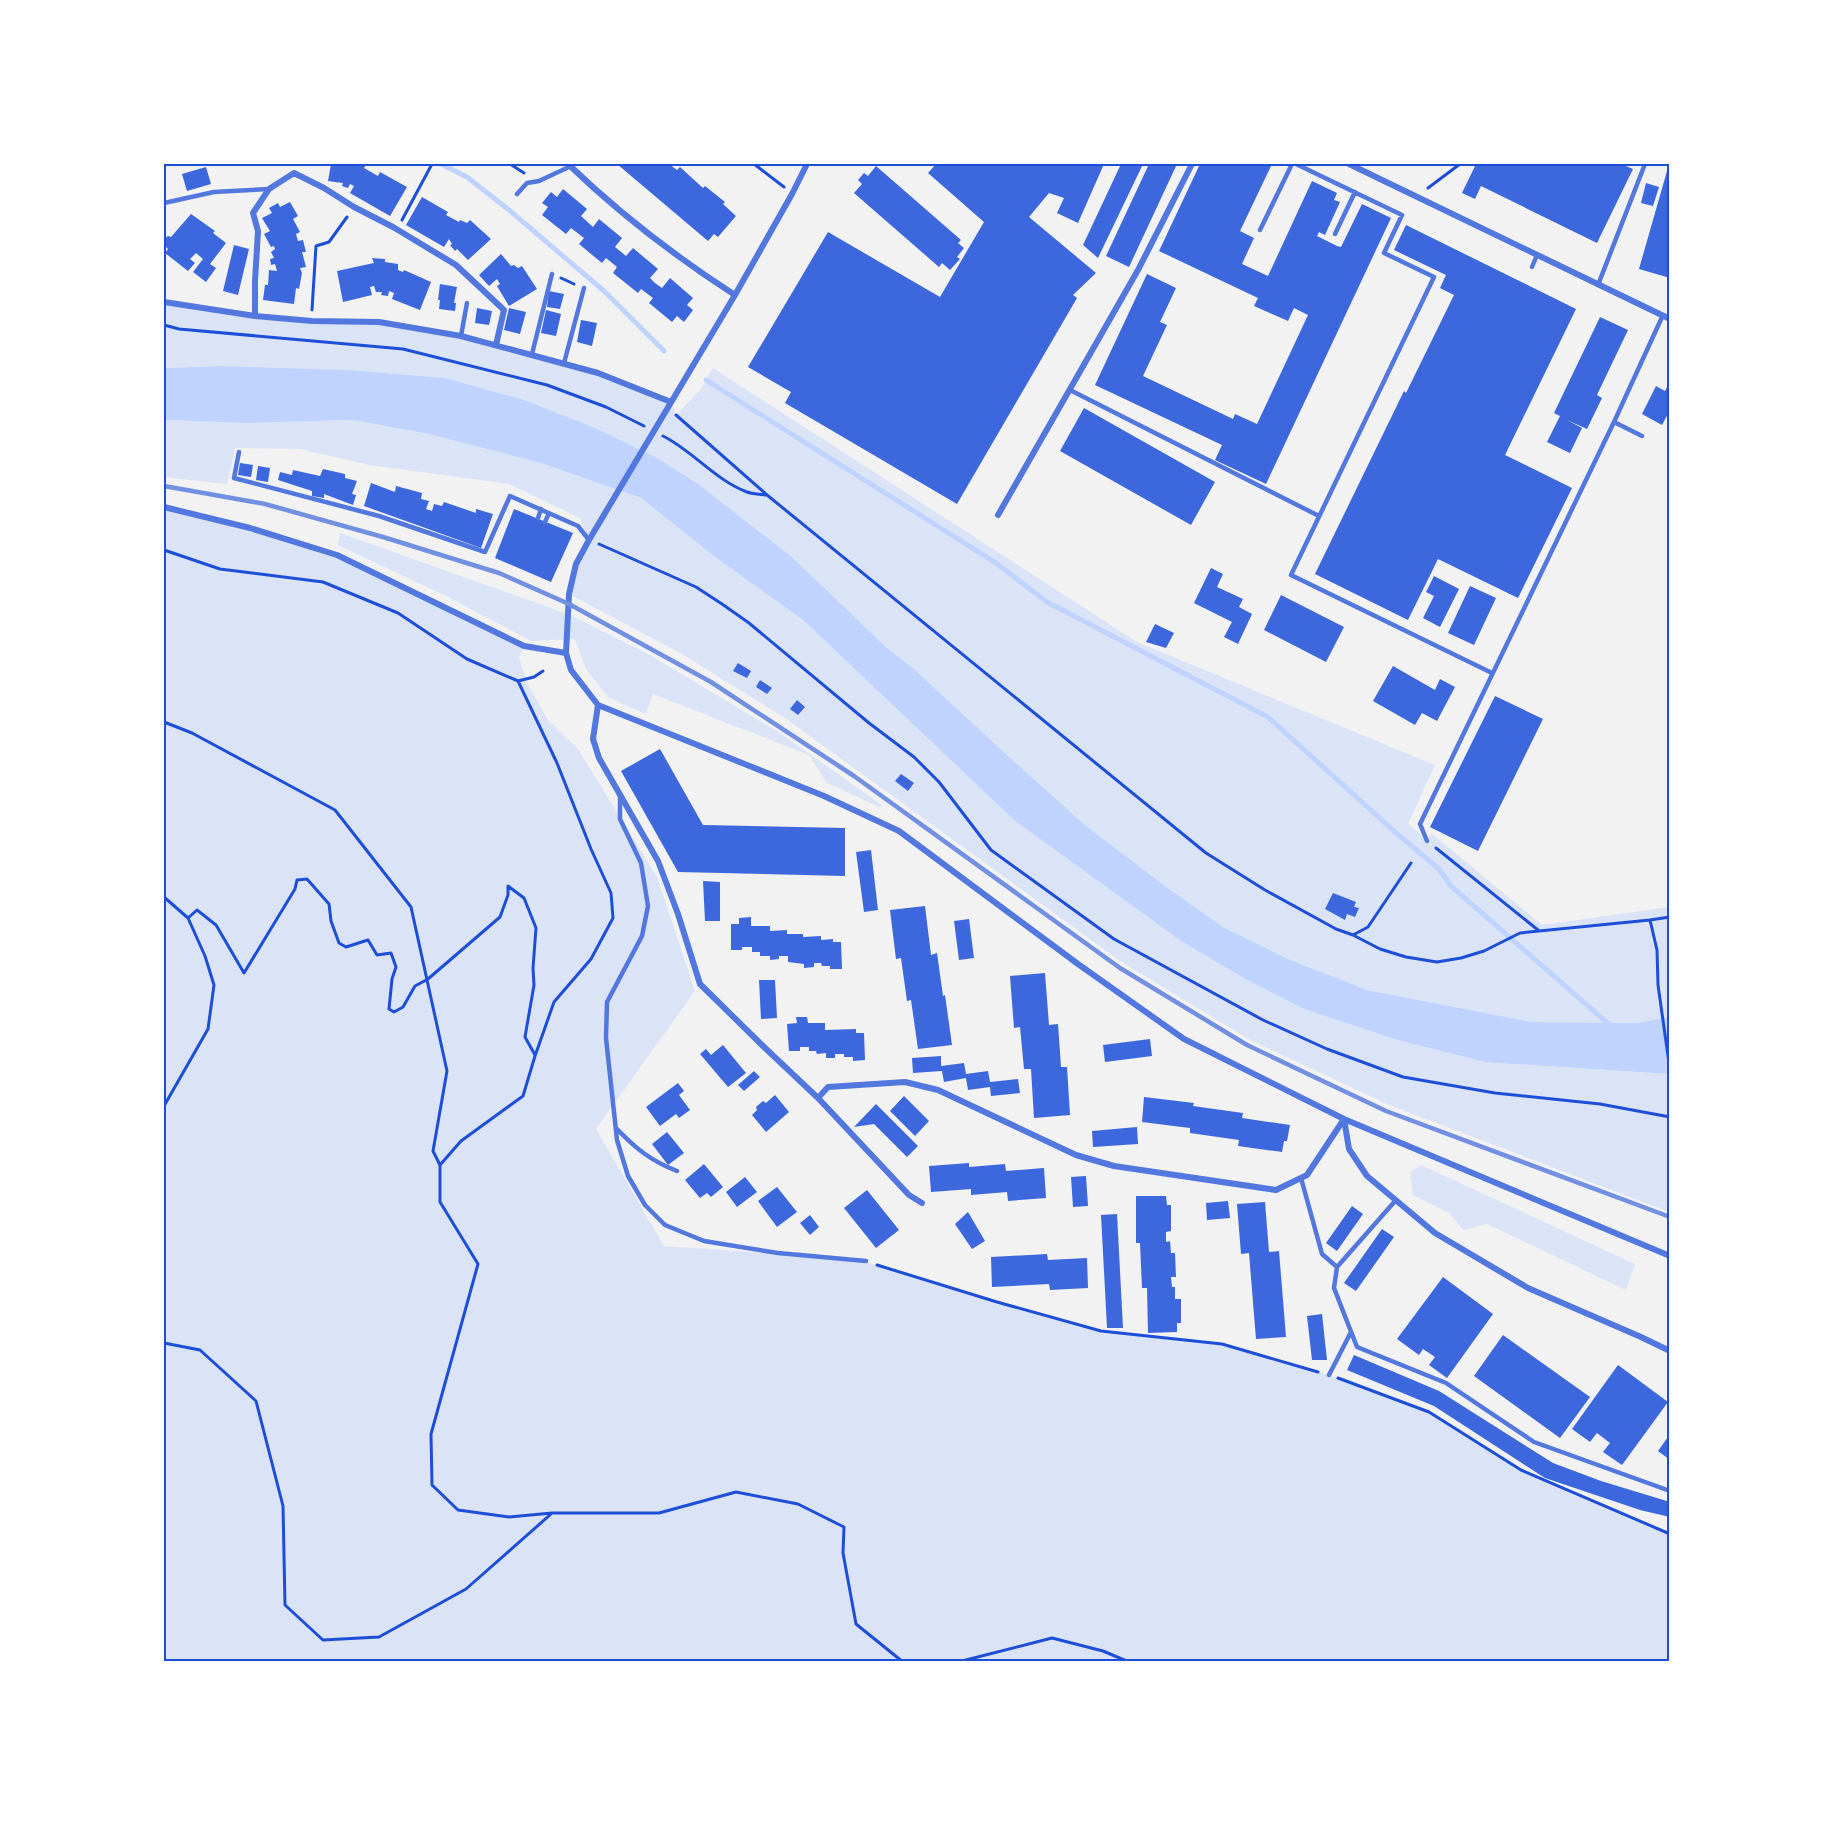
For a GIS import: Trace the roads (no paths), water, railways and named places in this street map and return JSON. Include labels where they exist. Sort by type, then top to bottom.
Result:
[{"type":"street","points":[[807,164],[735,295],[576,564],[569,594],[566,652],[571,670],[598,705],[824,796],[899,831],[1078,964],[1185,1039],[1344,1119],[1670,1256]]},
{"type":"street","points":[[998,515],[1138,270],[1192,164]]},
{"type":"street","points":[[1349,164],[1666,317]]},
{"type":"street","points":[[570,165],[672,252],[735,295]]},
{"type":"street","points":[[255,316],[258,231],[254,213],[269,189],[294,173],[397,229],[456,265],[504,310],[496,345]]},
{"type":"street","points":[[164,302],[255,316],[312,321],[379,322],[461,336],[598,373],[671,402]]},
{"type":"street","points":[[164,507],[250,528],[337,555],[524,646],[566,652]]},
{"type":"street","points":[[598,705],[593,739],[599,758],[658,861],[678,914],[700,984],[818,1098],[909,1195],[922,1203]]},
{"type":"street","points":[[818,1098],[828,1087],[905,1082],[938,1090],[1076,1155],[1114,1166],[1276,1190],[1307,1175],[1344,1119]]},
{"type":"street","points":[[1344,1119],[1349,1149],[1367,1176],[1435,1233],[1527,1288],[1670,1351]]},
{"type":"lane","points":[[1260,230],[1294,164],[1402,215],[1384,253],[1434,277],[1291,575],[1492,673]]},
{"type":"lane","points":[[1599,285],[1645,164]]},
{"type":"lane","points":[[517,194],[527,183],[539,181],[570,165]]},
{"type":"lane","points":[[164,203],[214,192],[269,189]]},
{"type":"lane","points":[[1335,234],[1355,192]]},
{"type":"lane","points":[[1623,221],[1631,224]]},
{"type":"lane","points":[[1532,267],[1537,255]]},
{"type":"lane","points":[[532,354],[552,274]]},
{"type":"lane","points":[[564,363],[584,288]]},
{"type":"lane","points":[[461,336],[467,303]]},
{"type":"lane","points":[[1428,841],[1420,824],[1666,317]]},
{"type":"lane","points":[[1070,390],[1319,516]]},
{"type":"lane","points":[[1614,422],[1642,436]]},
{"type":"lane","points":[[239,452],[234,478],[379,516],[485,552],[510,496],[578,526],[589,540]]},
{"type":"lane","points":[[538,518],[541,510]]},
{"type":"lane","points":[[545,522],[549,513]]},
{"type":"lane","points":[[620,794],[620,819],[641,863],[648,906],[642,936],[607,1002],[606,1038],[617,1140],[628,1176],[645,1205],[665,1225],[704,1241],[778,1253],[866,1261]]},
{"type":"lane","points":[[616,1128],[634,1148],[677,1172]]},
{"type":"lane","points":[[1301,1178],[1322,1254],[1337,1268]]},
{"type":"lane","points":[[1396,1200],[1337,1268],[1334,1288],[1357,1347],[1446,1383],[1534,1442],[1670,1491]]},
{"type":"lane","points":[[1329,1375],[1351,1332]]},
{"type":"water","points":[[223,366],[349,370],[445,378],[524,400],[595,428],[655,457],[697,483],[792,557],[887,648],[914,669],[1085,825],[1223,927],[1288,959],[1367,990],[1532,1022],[1637,1023],[1669,1017],[1669,1074],[1485,1062],[1401,1041],[1304,1009],[1247,980],[1181,941],[1015,821],[803,620],[715,557],[641,498],[541,463],[429,434],[353,420],[248,423],[164,420],[164,368]]},
{"type":"waterway","points":[[441,164],[467,177],[509,210],[604,291],[664,351]]},
{"type":"waterway","points":[[706,380],[996,563],[1047,602],[1268,717],[1439,869],[1451,886],[1612,1027]]},
{"type":"railway","points":[[164,486],[265,504],[383,537],[499,573],[569,604],[711,682],[854,776],[1120,968],[1247,1045],[1386,1111],[1670,1217]]}]
